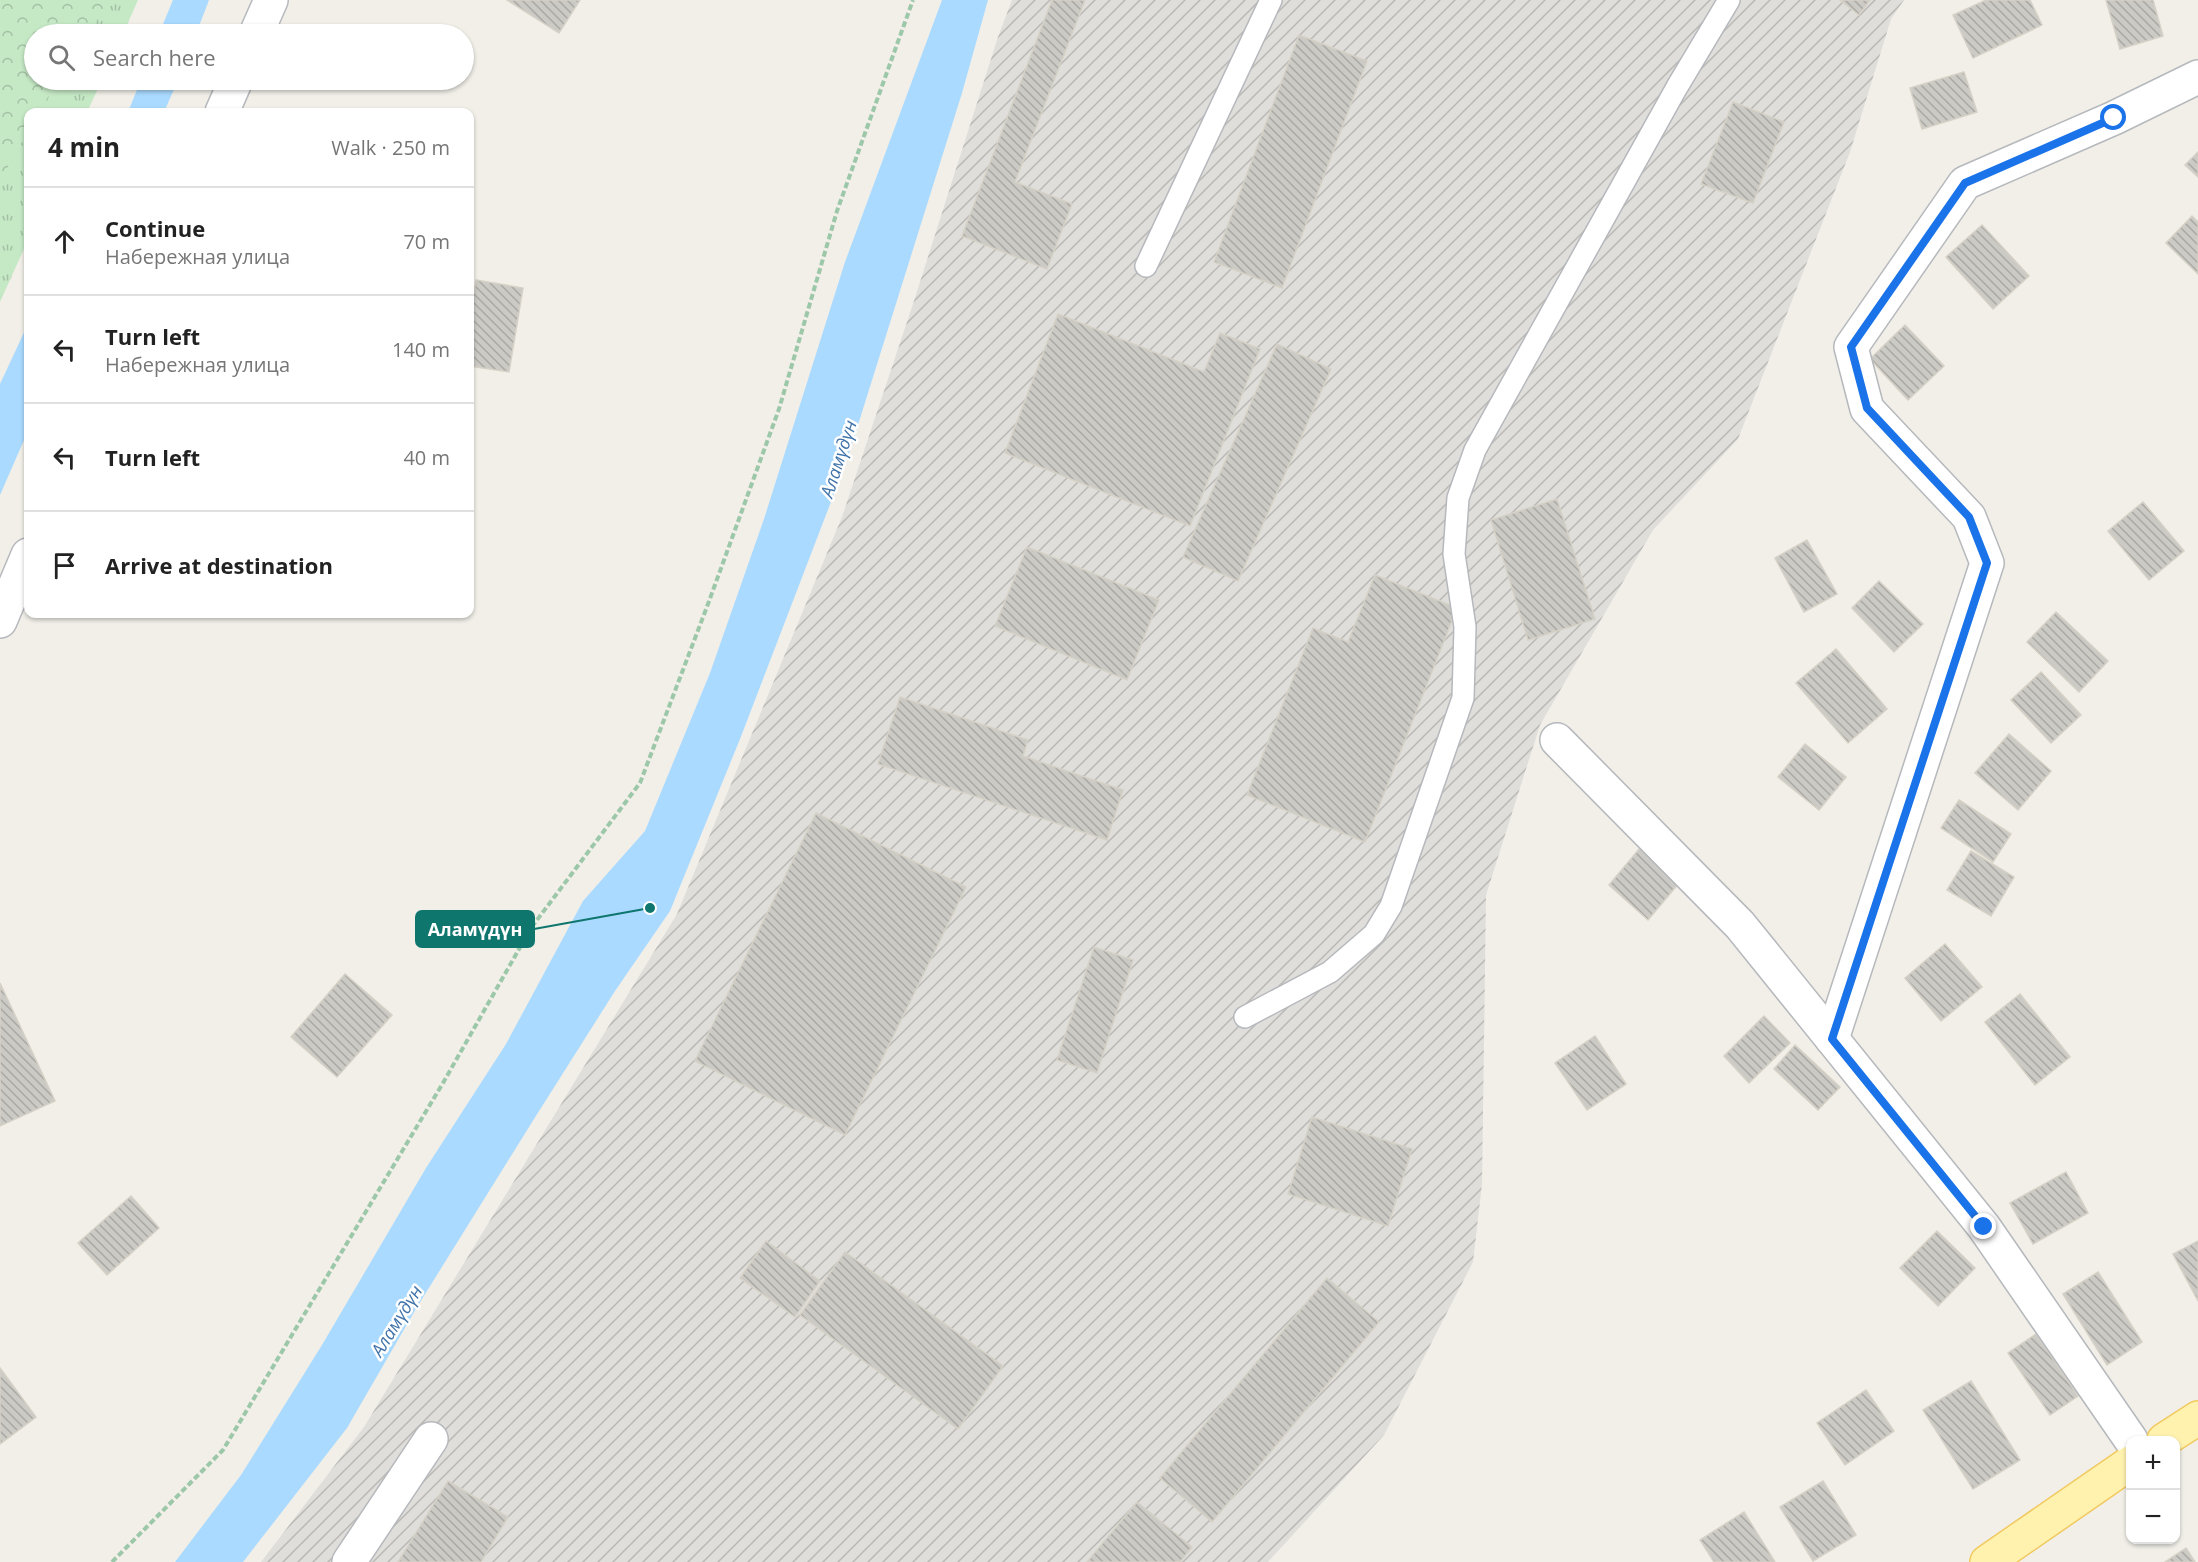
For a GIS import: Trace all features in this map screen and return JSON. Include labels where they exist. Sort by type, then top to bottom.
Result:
[{"type":"main road","points":[[2170,1436],[2198,1418]]},
{"type":"main road","points":[[1987,1562],[2126,1466]]},
{"type":"street","points":[[260,24],[271,0]]},
{"type":"street","points":[[1832,1039],[1987,563],[1969,517],[1867,408],[1851,347],[1965,183],[2114,118],[2198,77]]},
{"type":"street","points":[[224,108],[232,90]]},
{"type":"street","points":[[0,621],[24,564]]},
{"type":"street","points":[[1557,740],[1740,925],[1984,1227],[2128,1436]]},
{"type":"street","points":[[350,1562],[431,1438]]},
{"type":"lane","points":[[1146,266],[1271,0]]},
{"type":"lane","points":[[1245,1017],[1330,972],[1374,934],[1391,906],[1463,698],[1466,627],[1454,554],[1458,498],[1475,450],[1671,98],[1729,0]]},
{"type":"path","points":[[112,1562],[223,1450],[443,1083],[531,928],[640,783],[779,409],[837,211],[913,0]]},
{"type":"shaded area","points":[[1012,0],[1904,0],[1891,19],[1850,152],[1738,439],[1653,530],[1540,725],[1486,895],[1482,1184],[1473,1262],[1384,1435],[1268,1562],[261,1562],[364,1427],[677,914],[842,517]]},
{"type":"green space","points":[[0,0],[138,0],[127,24],[24,24],[24,90],[97,90],[89,108],[24,108],[24,249],[0,302]]},
{"type":"green space","points":[[0,0],[110,0],[94,24],[24,24],[24,90],[52,90],[41,108],[24,108],[24,138],[0,181]]},
{"type":"water","points":[[173,0],[209,0],[200,24],[163,24]]},
{"type":"water","points":[[942,0],[988,0],[962,93],[847,460],[740,739],[670,911],[615,991],[534,1119],[417,1307],[347,1428],[243,1562],[175,1562],[241,1475],[322,1345],[426,1168],[506,1044],[583,901],[645,831],[710,673],[764,519],[845,262]]},
{"type":"water","points":[[137,90],[174,90],[166,108],[130,108]]},
{"type":"water","points":[[24,333],[24,440],[0,495],[0,384]]},
{"type":"building","points":[[507,0],[580,0],[559,33]]},
{"type":"building","points":[[1052,0],[1085,0],[1015,182],[1072,204],[1047,269],[962,236]]},
{"type":"building","points":[[1840,0],[1870,0],[1859,15]]},
{"type":"building","points":[[1986,0],[2030,0],[2042,25],[1973,58],[1953,15]]},
{"type":"building","points":[[2106,0],[2153,0],[2163,36],[2120,49]]},
{"type":"building","points":[[1299,35],[1367,61],[1282,288],[1214,262]]},
{"type":"building","points":[[1964,72],[1977,112],[1922,129],[1910,88]]},
{"type":"building","points":[[1733,102],[1784,122],[1753,203],[1701,184]]},
{"type":"building","points":[[2198,152],[2198,177],[2185,165]]},
{"type":"building","points":[[2192,216],[2198,222],[2198,274],[2166,243]]},
{"type":"building","points":[[1982,225],[2029,276],[1993,309],[1946,257]]},
{"type":"building","points":[[476,280],[523,288],[509,372],[474,367]]},
{"type":"building","points":[[1058,314],[1204,372],[1220,333],[1260,349],[1190,526],[1005,453]]},
{"type":"building","points":[[1905,325],[1944,366],[1908,400],[1870,359]]},
{"type":"building","points":[[1277,344],[1331,369],[1238,581],[1183,557]]},
{"type":"building","points":[[1557,499],[1595,619],[1528,640],[1491,520]]},
{"type":"building","points":[[2143,502],[2184,551],[2149,580],[2108,531]]},
{"type":"building","points":[[1807,540],[1837,594],[1804,612],[1775,558]]},
{"type":"building","points":[[1027,547],[1159,600],[1127,680],[995,626]]},
{"type":"building","points":[[1375,575],[1457,608],[1365,842],[1247,795],[1313,628],[1348,642]]},
{"type":"building","points":[[1879,581],[1923,624],[1894,652],[1852,608]]},
{"type":"building","points":[[2056,612],[2108,661],[2079,692],[2027,642]]},
{"type":"building","points":[[1836,649],[1887,709],[1848,743],[1796,683]]},
{"type":"building","points":[[2041,672],[2081,715],[2051,743],[2011,700]]},
{"type":"building","points":[[900,697],[1028,740],[1023,756],[1123,790],[1107,840],[878,764]]},
{"type":"building","points":[[2009,734],[2051,771],[2018,810],[1975,773]]},
{"type":"building","points":[[1805,744],[1846,777],[1819,810],[1778,777]]},
{"type":"building","points":[[1959,800],[2011,834],[1993,862],[1941,828]]},
{"type":"building","points":[[816,813],[966,887],[845,1135],[695,1061]]},
{"type":"building","points":[[1640,848],[1679,883],[1648,920],[1609,885]]},
{"type":"building","points":[[1971,851],[2014,877],[1991,916],[1947,890]]},
{"type":"building","points":[[1945,944],[1982,987],[1941,1021],[1905,978]]},
{"type":"building","points":[[1094,947],[1133,960],[1097,1073],[1057,1060]]},
{"type":"building","points":[[345,974],[392,1015],[337,1077],[291,1037]]},
{"type":"building","points":[[0,983],[55,1101],[0,1126]]},
{"type":"building","points":[[2020,994],[2070,1057],[2035,1085],[1985,1022]]},
{"type":"building","points":[[1764,1016],[1790,1043],[1749,1083],[1724,1056]]},
{"type":"building","points":[[1595,1036],[1626,1084],[1587,1110],[1555,1063]]},
{"type":"building","points":[[1795,1045],[1840,1087],[1818,1110],[1774,1069]]},
{"type":"building","points":[[1312,1117],[1412,1149],[1388,1226],[1288,1194]]},
{"type":"building","points":[[2066,1172],[2088,1213],[2033,1244],[2010,1203]]},
{"type":"building","points":[[131,1196],[159,1228],[107,1275],[78,1243]]},
{"type":"building","points":[[1937,1231],[1975,1268],[1938,1306],[1900,1268]]},
{"type":"building","points":[[766,1241],[820,1281],[795,1317],[740,1278]]},
{"type":"building","points":[[2198,1241],[2198,1301],[2173,1254]]},
{"type":"building","points":[[845,1252],[1003,1366],[958,1429],[800,1315]]},
{"type":"building","points":[[2098,1272],[2142,1342],[2107,1365],[2063,1294]]},
{"type":"building","points":[[1327,1278],[1379,1322],[1212,1522],[1160,1478]]},
{"type":"building","points":[[2036,1334],[2078,1396],[2050,1415],[2008,1353]]},
{"type":"building","points":[[0,1368],[36,1417],[0,1444]]},
{"type":"building","points":[[1971,1381],[2020,1460],[1973,1489],[1923,1410]]},
{"type":"building","points":[[1866,1390],[1894,1431],[1845,1465],[1817,1423]]},
{"type":"building","points":[[448,1481],[508,1517],[481,1562],[398,1562]]},
{"type":"building","points":[[1823,1481],[1856,1535],[1813,1561],[1780,1507]]},
{"type":"building","points":[[1137,1502],[1192,1547],[1180,1562],[1087,1562]]},
{"type":"building","points":[[1744,1512],[1775,1562],[1714,1562],[1700,1540]]},
{"type":"building","points":[[2186,1548],[2195,1562],[2165,1562]]},
{"type":"place","name":"Аламүдүн","points":[[650,908]]},
{"type":"route","points":[[1984,1227],[1832,1039],[1987,563],[1969,517],[1867,408],[1851,347],[1965,183],[2114,118]]}]
